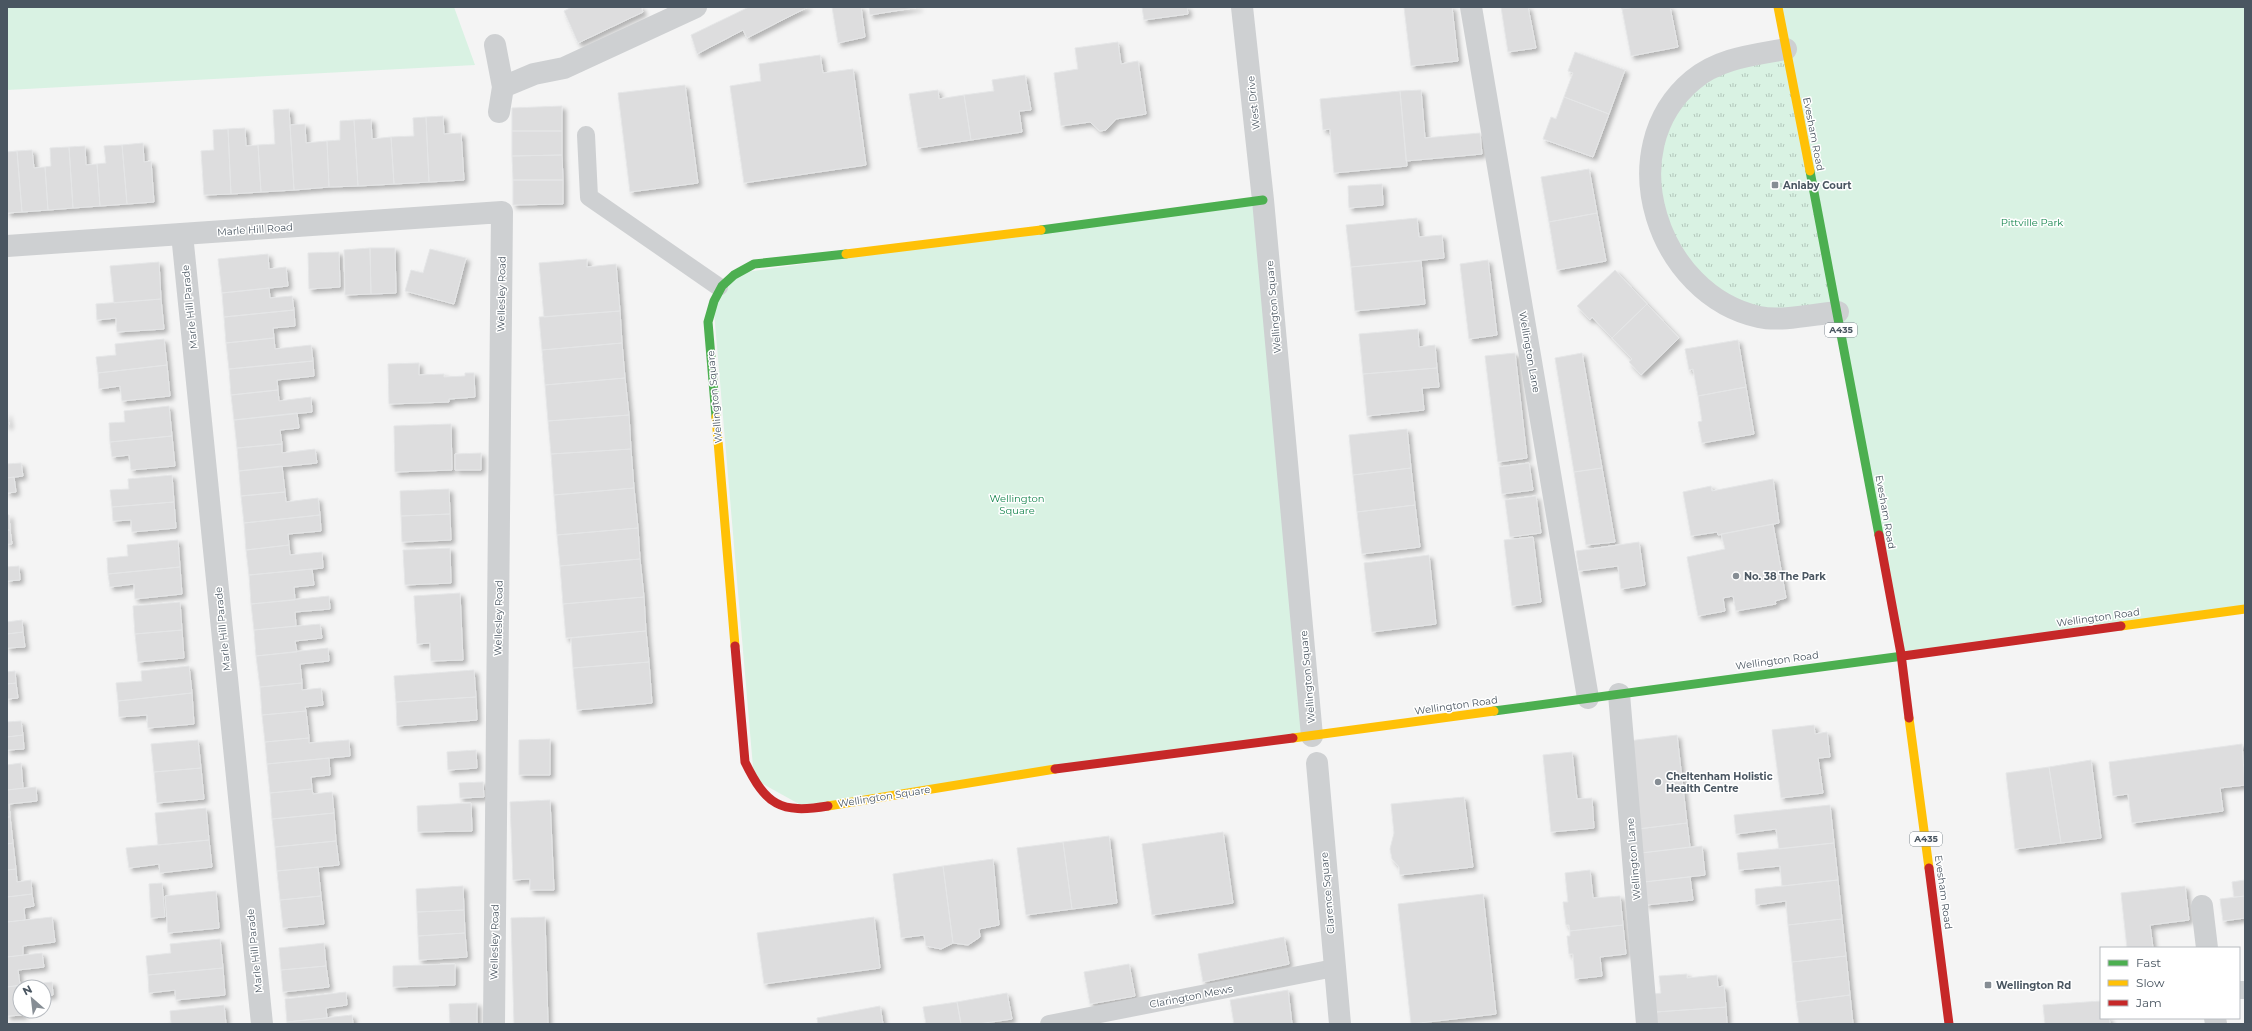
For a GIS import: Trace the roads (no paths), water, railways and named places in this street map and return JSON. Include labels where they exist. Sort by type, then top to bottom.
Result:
[{"type":"street","points":[[503,87],[534,74],[564,68],[696,7]]},
{"type":"street","name":"West Drive","points":[[1242,7],[1263,200]]},
{"type":"street","name":"Wellington Lane","points":[[1471,7],[1588,698]]},
{"type":"street","name":"Evesham Road","points":[[1778,7],[1838,312],[1901,654],[1949,1024]]},
{"type":"street","points":[[495,45],[503,87],[499,112]]},
{"type":"street","points":[[1786,49],[1723,62],[1692,80],[1679,95],[1664,117],[1654,139],[1650,182],[1653,203],[1661,229],[1670,250],[1682,267],[1705,291],[1726,306],[1761,318],[1838,312]]},
{"type":"street","name":"Wellington Square","points":[[1263,200],[1312,736],[1032,772],[808,809],[783,807],[766,796],[754,779],[746,762],[708,322],[719,287],[732,274],[754,264],[966,240],[1263,200]]},
{"type":"street","name":"Marle Hill Road","points":[[7,246],[502,212]]},
{"type":"street","name":"Wellesley Road","points":[[494,1024],[502,212]]},
{"type":"street","name":"Marle Hill Parade","points":[[182,234],[262,1024]]},
{"type":"street","name":"Wellington Road","points":[[1312,736],[1901,654],[2245,609]]},
{"type":"street","name":"Wellington Lane","points":[[1619,694],[1647,1024]]},
{"type":"street","name":"Clarence Square","points":[[1317,763],[1340,1024]]},
{"type":"street","points":[[2202,906],[2207,947]]},
{"type":"lane","points":[[586,135],[589,197],[719,287]]},
{"type":"lane","name":"Clarington Mews","points":[[1049,1024],[1334,968]]},
{"type":"place","name":"Anlaby Court","points":[[1775,185]]},
{"type":"place","name":"No. 38 The Park","points":[[1736,576]]},
{"type":"place","name":"Cheltenham Holistic Health Centre","points":[[1658,782]]},
{"type":"place","name":"Wellington Rd","points":[[1988,985]]},
{"type":"park label","name":"Pittville Park","points":[[2032,222]]}]
